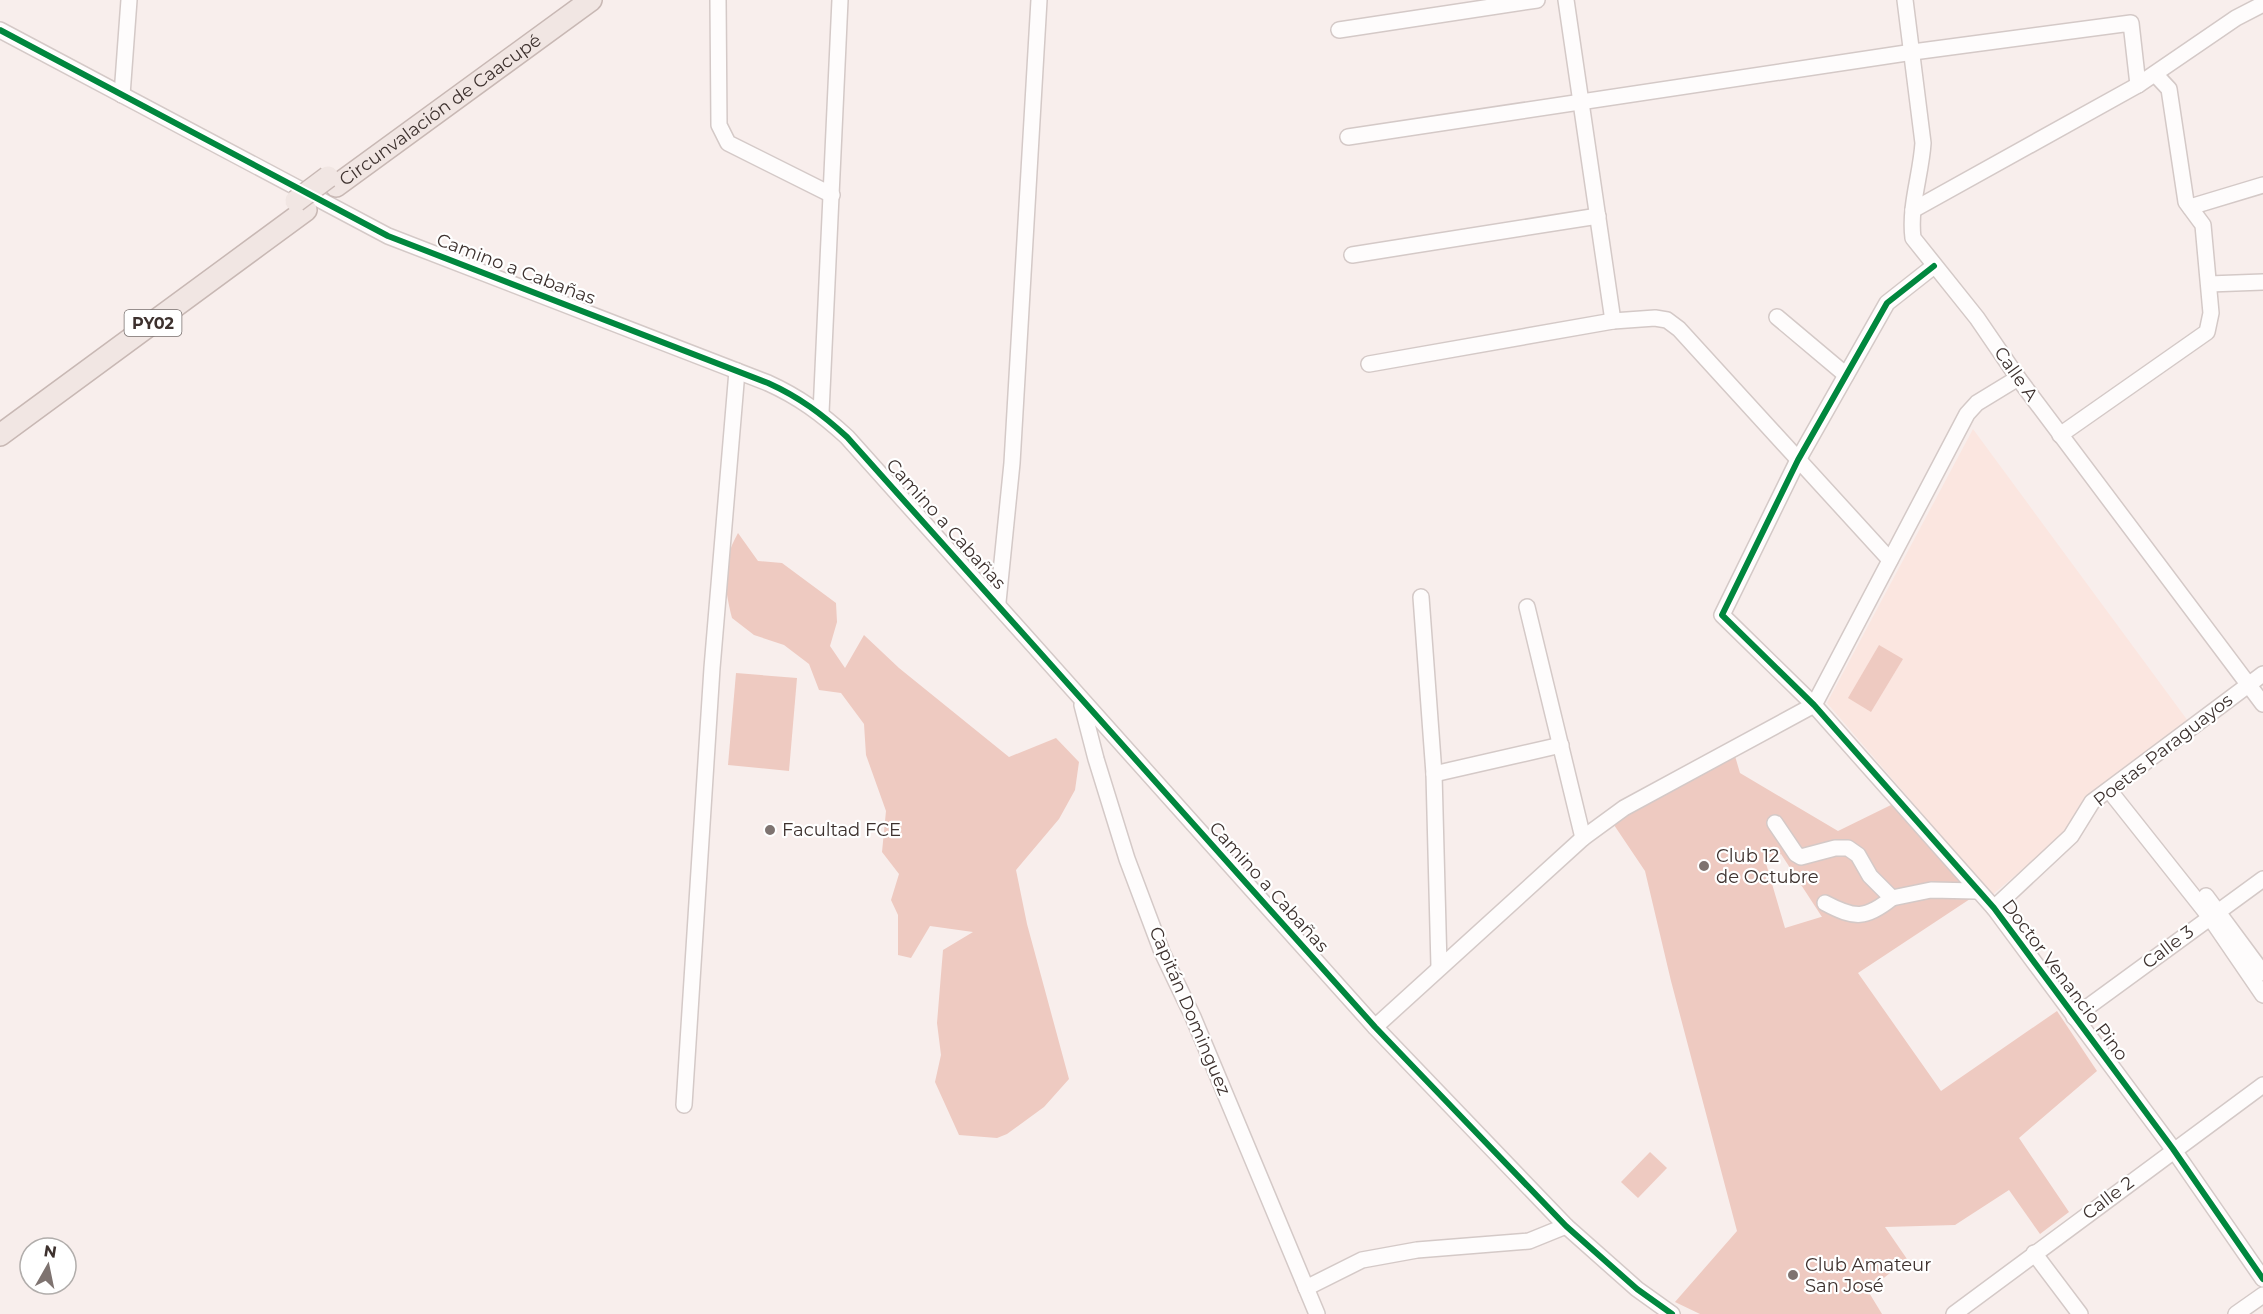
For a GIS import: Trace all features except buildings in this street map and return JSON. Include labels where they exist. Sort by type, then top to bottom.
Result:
[{"type":"highway","name":"Circunvalación de Caacupé","points":[[0,422],[301,205],[570,0]]},
{"type":"highway","name":"Circunvalación de Caacupé","points":[[332,182],[591,0]]},
{"type":"highway","name":"Circunvalación de Caacupé","points":[[0,435],[301,205]]},
{"type":"street","points":[[122,95],[129,0]]},
{"type":"street","points":[[718,0],[721,134],[728,143],[832,195]]},
{"type":"street","points":[[821,413],[840,0]]},
{"type":"street","points":[[998,602],[1012,463],[1039,0]]},
{"type":"street","points":[[1339,30],[1537,0]]},
{"type":"street","points":[[1566,0],[1613,321]]},
{"type":"street","name":"Calle A","points":[[1905,0],[1923,143],[1922,164],[1913,210],[1913,238],[1977,318],[2060,435],[2263,704]]},
{"type":"street","points":[[1913,210],[2138,85],[2236,18],[2263,4]]},
{"type":"street","points":[[1348,136],[1913,52],[2131,23],[2138,85]]},
{"type":"street","name":"Camino a Cabañas","points":[[0,30],[388,236],[737,371],[796,396],[821,413],[847,437],[998,602],[1082,702],[1375,1028],[1566,1226],[1637,1289],[1672,1314]]},
{"type":"street","points":[[2060,435],[2207,332],[2211,313],[2203,225],[2186,202],[2169,89],[2155,74]]},
{"type":"street","points":[[2190,207],[2263,184]]},
{"type":"street","points":[[1352,255],[1598,216]]},
{"type":"street","points":[[1798,460],[1887,303],[1934,266]]},
{"type":"street","points":[[2209,284],[2263,282]]},
{"type":"street","points":[[1777,317],[1846,375]]},
{"type":"street","points":[[1369,364],[1613,321],[1655,318],[1667,320],[1679,328],[1890,560]]},
{"type":"street","points":[[684,1105],[712,668],[737,371]]},
{"type":"street","points":[[1375,1028],[1439,967],[1584,838],[1624,808],[1814,705],[1967,414],[1977,403],[2018,378]]},
{"type":"street","name":"Doctor Venancio Pino","points":[[1798,460],[1722,615],[1814,705],[1976,891],[1994,908],[2173,1149],[2263,1278]]},
{"type":"street","points":[[1420,597],[1434,774],[1439,967]]},
{"type":"street","points":[[1527,607],[1584,838]]},
{"type":"street","name":"Poetas Paraguayos","points":[[1994,908],[2071,836],[2092,802],[2263,674]]},
{"type":"street","name":"Capitán Dominguez","points":[[1082,702],[1096,759],[1127,859],[1162,952],[1194,1017],[1317,1314]]},
{"type":"street","points":[[1434,774],[1561,745]]},
{"type":"street","points":[[2113,787],[2165,848],[2263,973]]},
{"type":"street","points":[[1775,823],[1796,854],[1801,857],[1835,848],[1848,848],[1858,855],[1870,876],[1892,898]]},
{"type":"street","name":"Calle 3","points":[[2074,1017],[2263,879]]},
{"type":"street","points":[[1825,903],[1847,913],[1874,913],[1892,898],[1931,890],[1976,891]]},
{"type":"street","points":[[2214,913],[2263,994]]},
{"type":"street","name":"Calle 2","points":[[1954,1314],[2173,1149],[2263,1085]]},
{"type":"street","points":[[1306,1288],[1362,1260],[1417,1250],[1529,1241],[1566,1226]]},
{"type":"street","points":[[2034,1253],[2080,1314]]},
{"type":"street","points":[[2236,1314],[2263,1295]]},
{"type":"shaded area","points":[[1973,429],[2188,721],[2081,807],[2060,838],[1992,895],[1827,703]]},
{"type":"shaded area","points":[[738,533],[758,561],[782,563],[836,603],[837,622],[830,646],[845,668],[864,635],[899,668],[1009,757],[1056,738],[1079,762],[1075,790],[1059,819],[1016,870],[1027,924],[1069,1079],[1044,1107],[1007,1134],[997,1138],[959,1135],[935,1082],[941,1055],[937,1023],[943,950],[973,932],[930,926],[911,958],[898,955],[898,915],[891,900],[899,874],[882,852],[886,811],[866,755],[864,724],[841,693],[819,690],[809,664],[784,645],[754,635],[732,618],[726,575],[729,554]]},
{"type":"shaded area","points":[[1879,645],[1903,659],[1871,712],[1848,698]]},
{"type":"shaded area","points":[[736,673],[797,678],[789,771],[728,765]]},
{"type":"shaded area","points":[[1735,756],[1740,773],[1838,831],[1893,804],[1973,897],[1858,973],[1941,1091],[2057,1011],[2097,1071],[2019,1138],[2069,1212],[2040,1234],[2009,1190],[1955,1225],[1885,1227],[1907,1259],[1868,1291],[1882,1314],[1700,1314],[1675,1302],[1737,1231],[1671,981],[1645,871],[1612,822]],"holes":[[[1781,854],[1822,917],[1785,928],[1765,860]]]},
{"type":"shaded area","points":[[1650,1152],[1667,1168],[1638,1198],[1621,1182]]},
{"type":"cycle path","points":[[0,30],[388,236],[768,383],[819,413],[847,437],[1375,1027],[1566,1226],[1637,1289],[1672,1314]]},
{"type":"cycle path","points":[[1934,266],[1887,303],[1798,460],[1722,615],[1814,705],[1994,908],[2173,1149],[2263,1279]]},
{"type":"place","name":"Facultad FCE","points":[[770,830]]},
{"type":"place","name":"Club 12 de Octubre","points":[[1704,866]]},
{"type":"place","name":"Club Amateur San José","points":[[1793,1275]]}]
